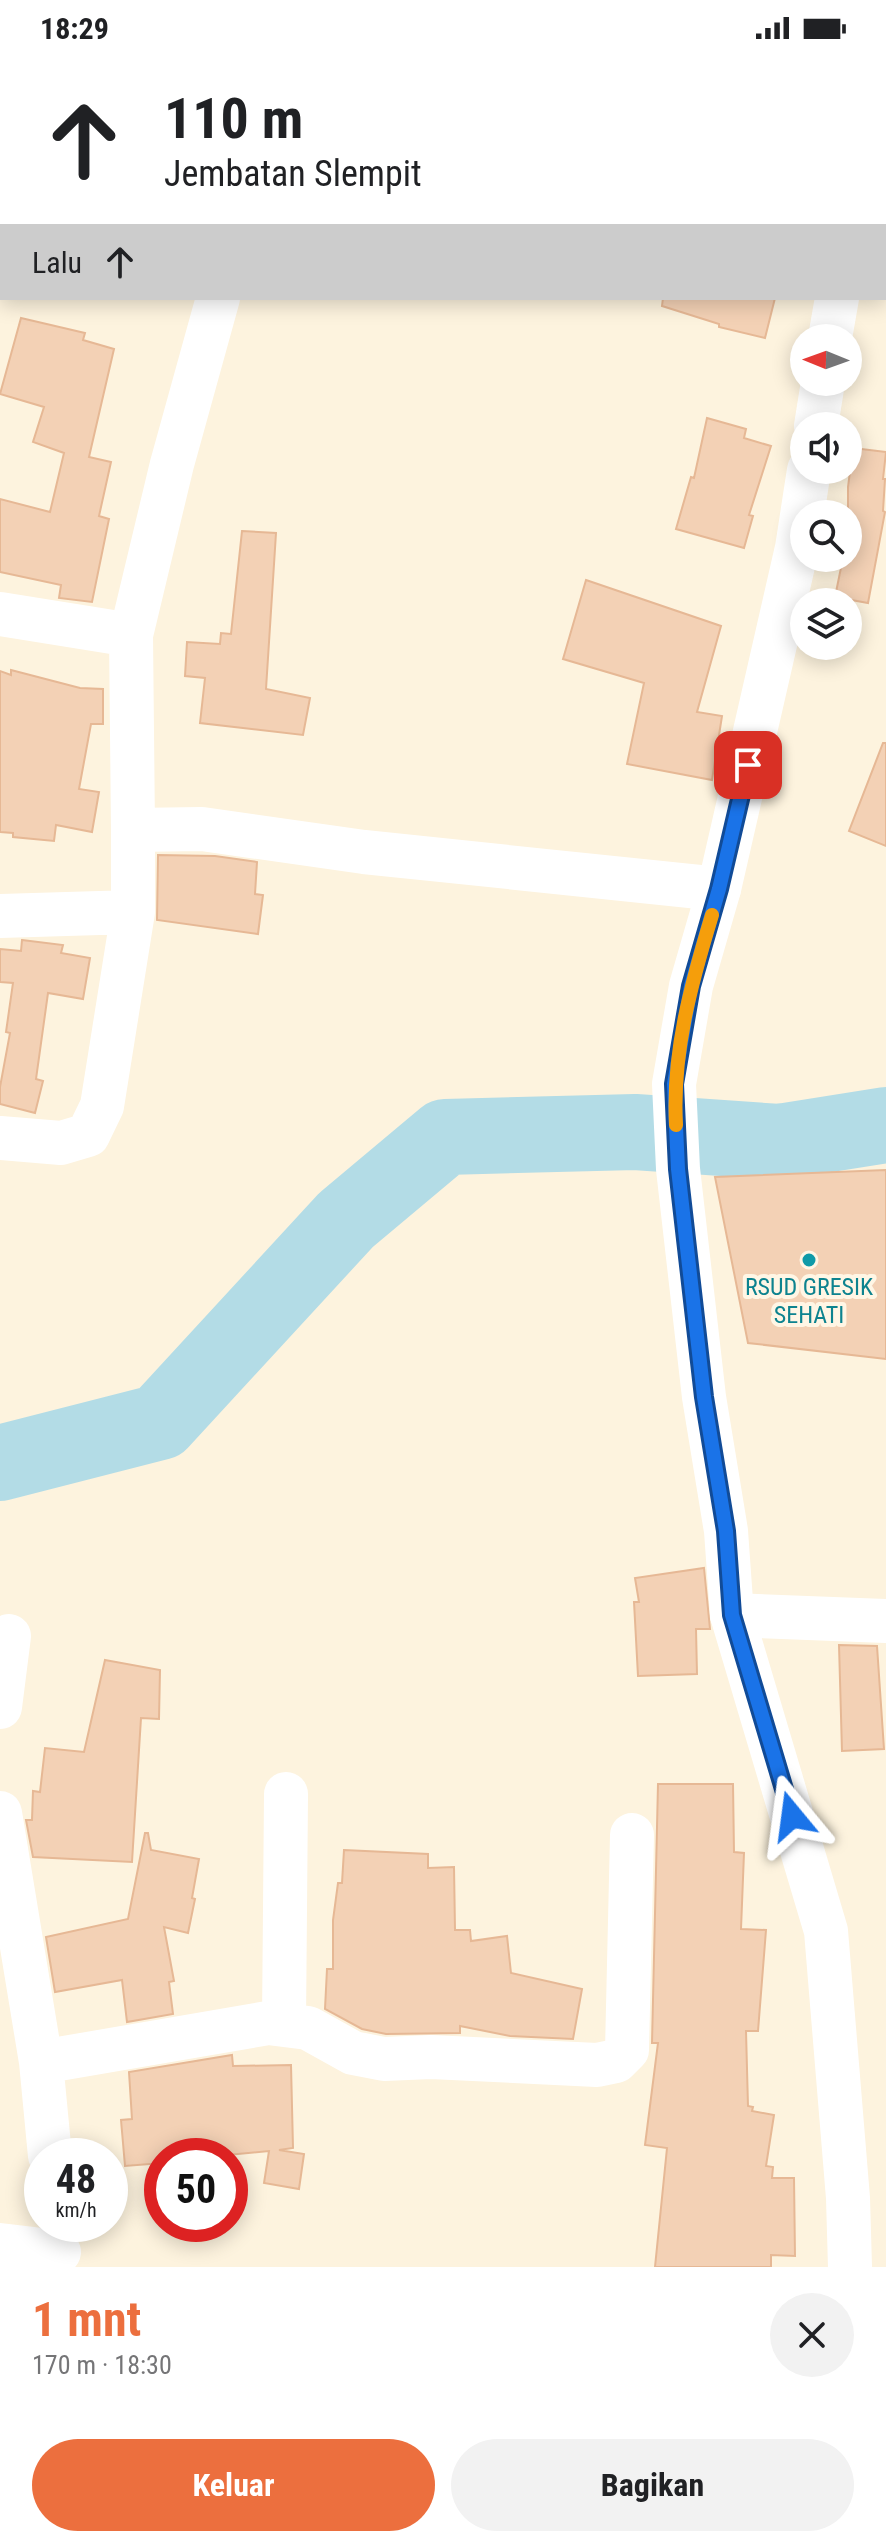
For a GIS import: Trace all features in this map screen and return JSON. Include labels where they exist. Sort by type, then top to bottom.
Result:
[{"type":"street","points":[[0,1138],[61,1143],[88,1135],[102,1106],[133,912],[131,635],[172,464],[217,300]]},
{"type":"street","points":[[832,324],[837,300]]},
{"type":"street","points":[[807,484],[797,548],[719,889],[691,986],[674,1084],[678,1169],[704,1397],[726,1531],[732,1615],[826,1931],[848,2198],[850,2267]]},
{"type":"street","points":[[0,614],[131,635]]},
{"type":"street","points":[[133,830],[202,829],[364,852],[719,889]]},
{"type":"street","points":[[0,916],[133,912]]},
{"type":"street","points":[[732,1615],[886,1621]]},
{"type":"street","points":[[0,1707],[9,1636]]},
{"type":"street","points":[[284,2023],[286,1794]]},
{"type":"street","points":[[0,1813],[41,2062],[48,2138]]},
{"type":"street","points":[[41,2062],[268,2023],[308,2028],[353,2053],[384,2059],[431,2057],[597,2065],[616,2061],[627,2050],[632,1835]]},
{"type":"street","points":[[0,2245],[58,2248]]},
{"type":"building","points":[[663,300],[774,300],[765,338],[719,327],[719,324],[662,306]]},
{"type":"building","points":[[21,318],[85,333],[83,340],[114,349],[89,457],[111,462],[99,516],[109,519],[92,602],[59,598],[61,585],[0,572],[0,499],[50,512],[64,453],[33,442],[44,407],[0,394]]},
{"type":"building","points":[[707,418],[746,429],[744,438],[771,446],[749,515],[753,516],[744,548],[676,529],[691,477],[694,478]]},
{"type":"building","points":[[862,449],[886,452],[883,479],[885,512],[868,603],[862,602],[862,588],[837,588],[840,572],[862,572],[862,500],[848,500],[848,484],[862,484]]},
{"type":"building","points":[[242,531],[276,533],[266,689],[310,698],[303,735],[200,723],[205,678],[185,676],[187,642],[220,644],[221,633],[231,634]]},
{"type":"building","points":[[586,580],[721,626],[697,712],[722,716],[712,780],[627,764],[644,683],[563,659]]},
{"type":"building","points":[[11,670],[80,688],[103,689],[103,724],[91,724],[79,789],[99,792],[92,832],[56,825],[54,841],[13,837],[13,833],[0,832],[0,671],[11,675]]},
{"type":"building","points":[[883,743],[886,743],[886,846],[849,831]]},
{"type":"building","points":[[158,855],[215,856],[257,862],[255,894],[263,895],[258,934],[157,920]]},
{"type":"building","points":[[22,940],[63,945],[61,953],[90,958],[83,999],[48,993],[36,1079],[43,1081],[35,1113],[0,1104],[13,983],[0,982],[0,949],[21,951]]},
{"type":"building","name":"RSUD GRESIK SEHATI","points":[[886,1170],[886,1359],[748,1343],[715,1177]]},
{"type":"building","points":[[704,1568],[710,1629],[696,1629],[697,1674],[638,1676],[634,1602],[639,1602],[635,1578]]},
{"type":"building","points":[[839,1645],[877,1646],[884,1749],[842,1751]]},
{"type":"building","points":[[105,1660],[160,1670],[159,1719],[141,1718],[132,1862],[33,1857],[26,1820],[32,1820],[33,1791],[40,1792],[45,1748],[84,1752]]},
{"type":"building","points":[[658,1784],[733,1784],[734,1852],[744,1853],[741,1929],[766,1930],[758,2031],[746,2031],[748,2106],[753,2107],[752,2111],[774,2115],[766,2166],[773,2167],[772,2178],[794,2178],[795,2256],[771,2255],[771,2267],[655,2267],[667,2148],[645,2145],[658,2043],[652,2043]]},
{"type":"building","points":[[145,1833],[148,1833],[151,1850],[199,1859],[188,1933],[164,1927],[174,1981],[169,1982],[173,2014],[127,2022],[122,1980],[55,1992],[46,1937],[128,1919]]},
{"type":"building","points":[[344,1850],[428,1854],[428,1868],[454,1867],[455,1930],[470,1930],[471,1941],[507,1936],[511,1973],[582,1989],[573,2039],[510,2036],[460,2026],[460,2033],[386,2034],[362,2029],[325,2009],[327,1969],[333,1969],[333,1920],[338,1883],[342,1883]]},
{"type":"building","points":[[232,2055],[233,2066],[291,2065],[293,2148],[279,2150],[304,2154],[299,2189],[264,2183],[269,2151],[248,2153],[248,2138],[144,2138],[144,2164],[128,2166],[128,2138],[123,2138],[121,2120],[132,2119],[129,2072]]},
{"type":"waterway","points":[[0,1463],[160,1422],[346,1220],[445,1137],[635,1132],[779,1142],[886,1125]]},
{"type":"slow traffic","points":[[676,1125],[674,1084],[691,986],[712,915]]},
{"type":"place","name":"RSUD GRESIK SEHATI","points":[[809,1260]]},
{"type":"route","points":[[748,765],[719,889],[691,986],[674,1084],[678,1169],[704,1397],[726,1531],[732,1615],[792,1816]]}]
